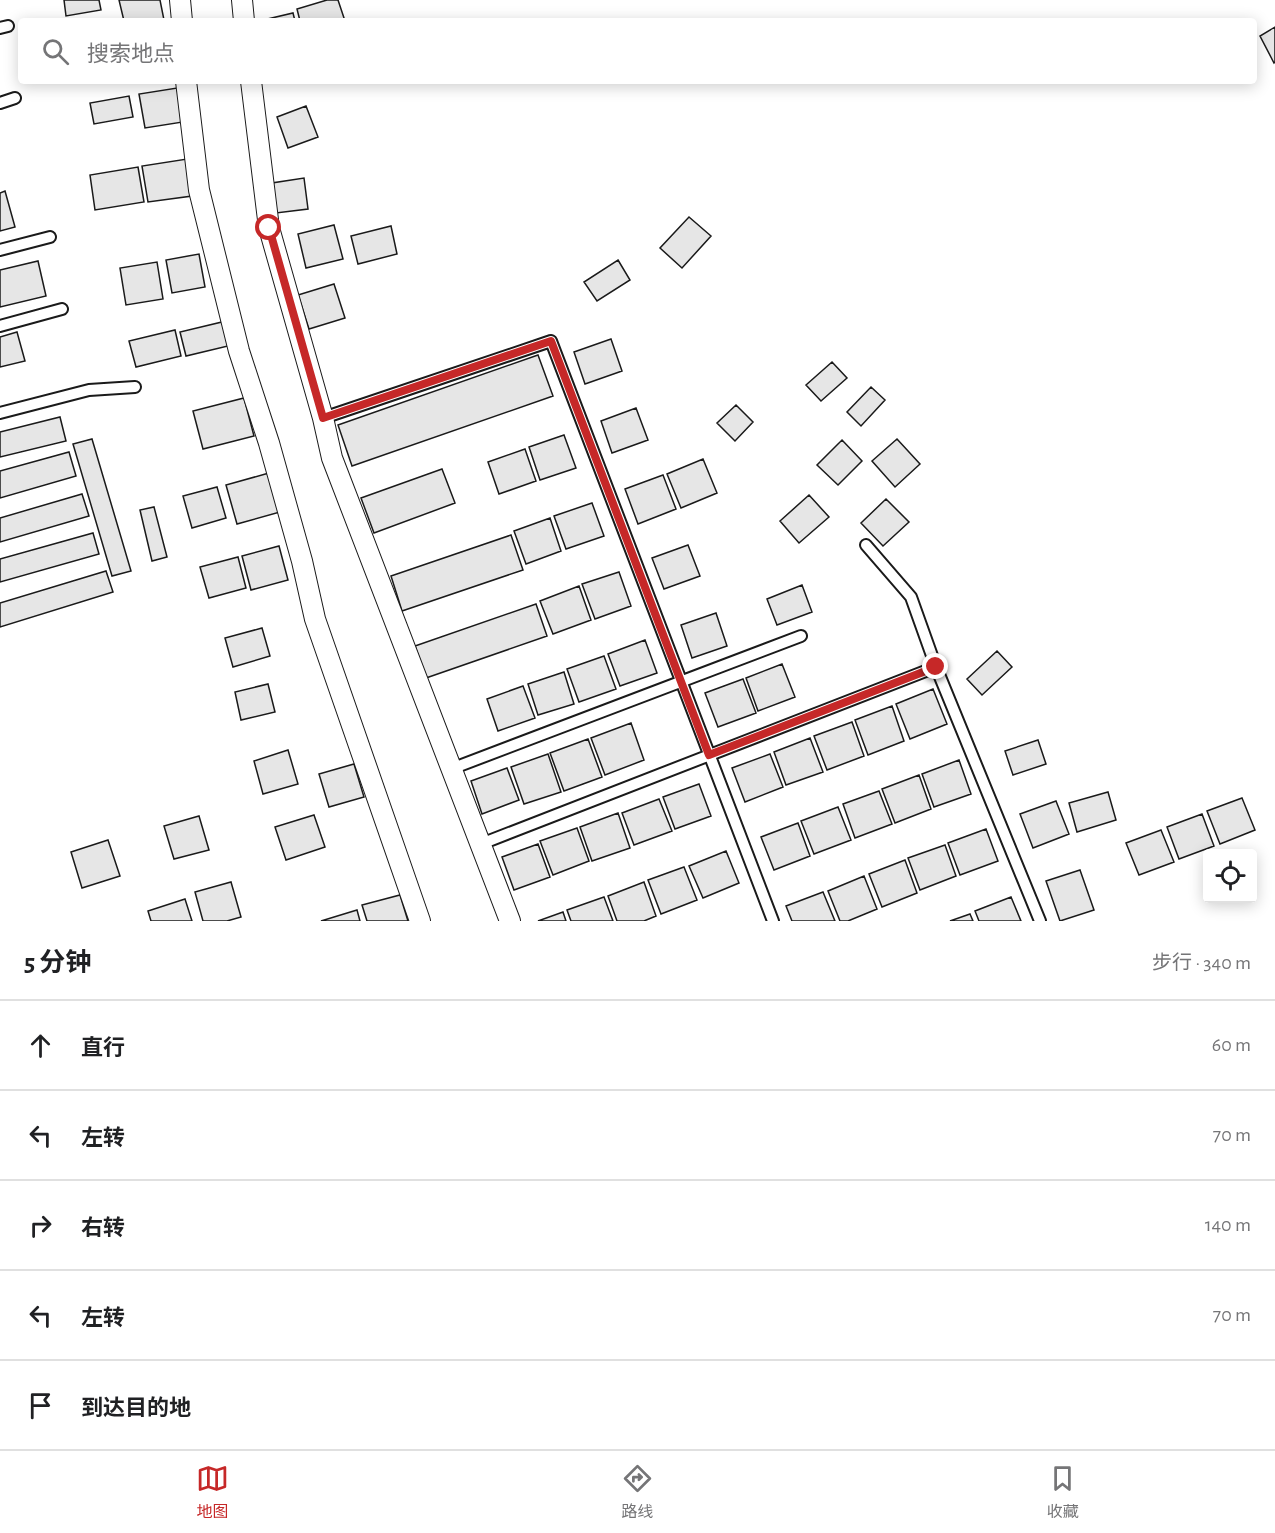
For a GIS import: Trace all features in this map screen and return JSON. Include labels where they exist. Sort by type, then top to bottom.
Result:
[{"type":"street","points":[[180,0],[182,18]]},
{"type":"street","points":[[242,0],[244,18]]},
{"type":"street","points":[[186,84],[199,190],[239,351],[275,464],[302,561],[315,619],[420,921]]},
{"type":"street","points":[[251,84],[269,228],[323,418],[332,458],[510,921]]},
{"type":"lane","points":[[0,103],[15,98]]},
{"type":"lane","points":[[0,250],[50,237]]},
{"type":"lane","points":[[0,326],[62,309]]},
{"type":"lane","points":[[323,418],[551,341],[773,921]]},
{"type":"lane","points":[[0,413],[88,390],[135,387]]},
{"type":"lane","points":[[866,545],[911,597],[936,667],[1040,921]]},
{"type":"lane","points":[[452,769],[801,636]]},
{"type":"lane","points":[[481,844],[936,667]]},
{"type":"building","points":[[64,0],[99,0],[101,10],[66,16]]},
{"type":"building","points":[[119,0],[160,0],[164,18],[123,18]]},
{"type":"building","points":[[327,0],[338,0],[344,18],[299,18],[297,9]]},
{"type":"building","points":[[293,13],[294,18],[272,18]]},
{"type":"building","points":[[1275,27],[1275,62],[1274,63],[1260,36]]},
{"type":"building","points":[[177,88],[183,122],[145,128],[139,94]]},
{"type":"building","points":[[129,96],[133,117],[94,124],[90,103]]},
{"type":"building","points":[[306,106],[318,137],[288,148],[277,117]]},
{"type":"building","points":[[187,159],[192,196],[148,202],[142,166]]},
{"type":"building","points":[[138,167],[144,202],[95,210],[90,175]]},
{"type":"building","points":[[304,178],[308,209],[276,213],[272,183]]},
{"type":"building","points":[[5,191],[15,227],[0,231],[0,193]]},
{"type":"building","points":[[689,217],[711,236],[682,268],[660,248]]},
{"type":"building","points":[[334,225],[343,259],[306,268],[298,234]]},
{"type":"building","points":[[391,226],[397,254],[358,264],[351,236]]},
{"type":"building","points":[[199,254],[205,287],[172,293],[166,260]]},
{"type":"building","points":[[618,260],[630,280],[597,301],[584,282]]},
{"type":"building","points":[[38,261],[46,296],[0,307],[0,270]]},
{"type":"building","points":[[157,262],[163,299],[126,305],[120,268]]},
{"type":"building","points":[[334,284],[345,318],[309,329],[298,295]]},
{"type":"building","points":[[222,322],[228,346],[186,356],[180,332]]},
{"type":"building","points":[[175,330],[181,356],[136,367],[129,341]]},
{"type":"building","points":[[17,332],[25,361],[0,367],[0,337]]},
{"type":"building","points":[[611,339],[622,371],[585,384],[574,352]]},
{"type":"building","points":[[538,355],[553,396],[352,466],[338,425]]},
{"type":"building","points":[[832,362],[847,378],[821,401],[806,385]]},
{"type":"building","points":[[871,387],[885,400],[861,426],[847,412]]},
{"type":"building","points":[[244,398],[254,436],[203,449],[193,411]]},
{"type":"building","points":[[736,405],[753,422],[735,441],[717,423]]},
{"type":"building","points":[[636,408],[648,440],[612,453],[601,421]]},
{"type":"building","points":[[60,417],[66,441],[0,457],[0,432]]},
{"type":"building","points":[[564,435],[576,468],[540,480],[529,447]]},
{"type":"building","points":[[92,439],[131,571],[112,576],[73,444]]},
{"type":"building","points":[[897,439],[920,464],[895,487],[872,461]]},
{"type":"building","points":[[842,440],[862,461],[838,485],[817,465]]},
{"type":"building","points":[[525,449],[536,481],[499,494],[488,462]]},
{"type":"building","points":[[69,452],[76,476],[0,498],[0,471]]},
{"type":"building","points":[[703,459],[717,493],[681,508],[667,474]]},
{"type":"building","points":[[442,469],[455,503],[374,533],[361,498]]},
{"type":"building","points":[[269,473],[280,512],[237,524],[226,485]]},
{"type":"building","points":[[663,475],[676,509],[638,524],[625,489]]},
{"type":"building","points":[[217,487],[226,518],[192,528],[183,496]]},
{"type":"building","points":[[82,494],[89,516],[0,542],[0,518]]},
{"type":"building","points":[[809,495],[829,517],[799,543],[780,521]]},
{"type":"building","points":[[886,499],[909,522],[883,546],[861,523]]},
{"type":"building","points":[[592,503],[604,536],[566,549],[554,516]]},
{"type":"building","points":[[154,507],[167,557],[152,561],[140,510]]},
{"type":"building","points":[[550,518],[561,551],[526,564],[514,531]]},
{"type":"building","points":[[93,533],[99,554],[0,582],[0,559]]},
{"type":"building","points":[[511,535],[523,570],[402,611],[391,576]]},
{"type":"building","points":[[688,545],[700,576],[664,589],[652,558]]},
{"type":"building","points":[[279,546],[288,580],[251,590],[242,556]]},
{"type":"building","points":[[238,557],[246,588],[209,598],[200,567]]},
{"type":"building","points":[[106,571],[113,592],[0,627],[0,603]]},
{"type":"building","points":[[619,572],[631,606],[595,619],[582,584]]},
{"type":"building","points":[[802,585],[812,612],[777,625],[767,599]]},
{"type":"building","points":[[579,586],[591,620],[553,634],[540,601]]},
{"type":"building","points":[[536,604],[547,636],[426,678],[415,646]]},
{"type":"building","points":[[716,613],[727,646],[692,658],[681,625]]},
{"type":"building","points":[[262,628],[270,656],[233,667],[225,638]]},
{"type":"building","points":[[645,640],[657,673],[620,686],[608,654]]},
{"type":"building","points":[[997,651],[1012,667],[982,695],[967,679]]},
{"type":"building","points":[[604,656],[616,689],[579,702],[567,669]]},
{"type":"building","points":[[782,664],[795,697],[758,711],[746,678]]},
{"type":"building","points":[[564,672],[574,704],[538,715],[528,684]]},
{"type":"building","points":[[743,679],[756,713],[718,727],[705,693]]},
{"type":"building","points":[[268,684],[275,712],[241,720],[235,692]]},
{"type":"building","points":[[523,686],[535,718],[498,731],[487,699]]},
{"type":"building","points":[[933,689],[947,724],[910,739],[896,704]]},
{"type":"building","points":[[892,706],[904,741],[868,755],[855,720]]},
{"type":"building","points":[[852,722],[864,756],[827,770],[814,736]]},
{"type":"building","points":[[631,723],[644,760],[605,775],[591,738]]},
{"type":"building","points":[[810,738],[823,772],[786,785],[774,752]]},
{"type":"building","points":[[588,739],[602,777],[564,791],[550,753]]},
{"type":"building","points":[[1038,740],[1046,764],[1013,775],[1005,751]]},
{"type":"building","points":[[288,750],[298,784],[263,794],[254,761]]},
{"type":"building","points":[[548,754],[561,792],[524,804],[511,767]]},
{"type":"building","points":[[770,754],[783,787],[745,802],[732,768]]},
{"type":"building","points":[[959,760],[971,794],[934,807],[922,774]]},
{"type":"building","points":[[354,764],[364,797],[329,807],[319,774]]},
{"type":"building","points":[[507,768],[519,800],[482,814],[471,781]]},
{"type":"building","points":[[919,775],[931,809],[895,823],[882,789]]},
{"type":"building","points":[[699,784],[711,816],[675,829],[663,797]]},
{"type":"building","points":[[879,791],[892,824],[855,838],[843,804]]},
{"type":"building","points":[[1108,792],[1116,820],[1077,832],[1069,803]]},
{"type":"building","points":[[1242,798],[1255,830],[1220,844],[1207,811]]},
{"type":"building","points":[[659,799],[672,831],[634,845],[622,813]]},
{"type":"building","points":[[1056,801],[1069,834],[1033,848],[1020,814]]},
{"type":"building","points":[[838,807],[851,840],[814,854],[801,821]]},
{"type":"building","points":[[618,813],[630,848],[592,861],[580,827]]},
{"type":"building","points":[[1202,814],[1214,846],[1179,859],[1167,827]]},
{"type":"building","points":[[314,815],[325,847],[286,860],[275,827]]},
{"type":"building","points":[[199,816],[209,850],[174,859],[164,826]]},
{"type":"building","points":[[798,823],[810,856],[774,870],[761,837]]},
{"type":"building","points":[[577,828],[589,861],[553,875],[540,841]]},
{"type":"building","points":[[986,829],[998,861],[960,875],[948,843]]},
{"type":"building","points":[[1161,830],[1174,862],[1139,875],[1126,843]]},
{"type":"building","points":[[108,840],[120,876],[82,888],[71,852]]},
{"type":"building","points":[[538,844],[550,877],[514,890],[502,857]]},
{"type":"building","points":[[945,845],[956,876],[920,890],[908,858]]},
{"type":"building","points":[[726,851],[739,883],[703,898],[689,866]]},
{"type":"building","points":[[905,860],[917,893],[882,907],[869,874]]},
{"type":"building","points":[[684,867],[697,900],[661,914],[648,880]]},
{"type":"building","points":[[1080,870],[1094,910],[1060,921],[1046,881]]},
{"type":"building","points":[[864,876],[877,909],[848,921],[840,921],[828,891]]},
{"type":"building","points":[[231,882],[241,917],[227,921],[203,921],[195,892]]},
{"type":"building","points":[[644,882],[656,916],[644,921],[617,921],[608,896]]},
{"type":"building","points":[[823,892],[835,921],[792,921],[786,906]]},
{"type":"building","points":[[400,895],[408,921],[367,921],[362,905]]},
{"type":"building","points":[[604,897],[613,921],[571,921],[567,910]]},
{"type":"building","points":[[1011,897],[1021,921],[979,921],[975,911]]},
{"type":"building","points":[[185,899],[192,921],[151,921],[148,911]]},
{"type":"building","points":[[357,910],[360,921],[321,921]]},
{"type":"building","points":[[563,912],[566,921],[538,921]]},
{"type":"building","points":[[970,914],[973,921],[950,921]]},
{"type":"route","points":[[269,228],[323,418],[551,341],[709,755],[936,667]]}]
